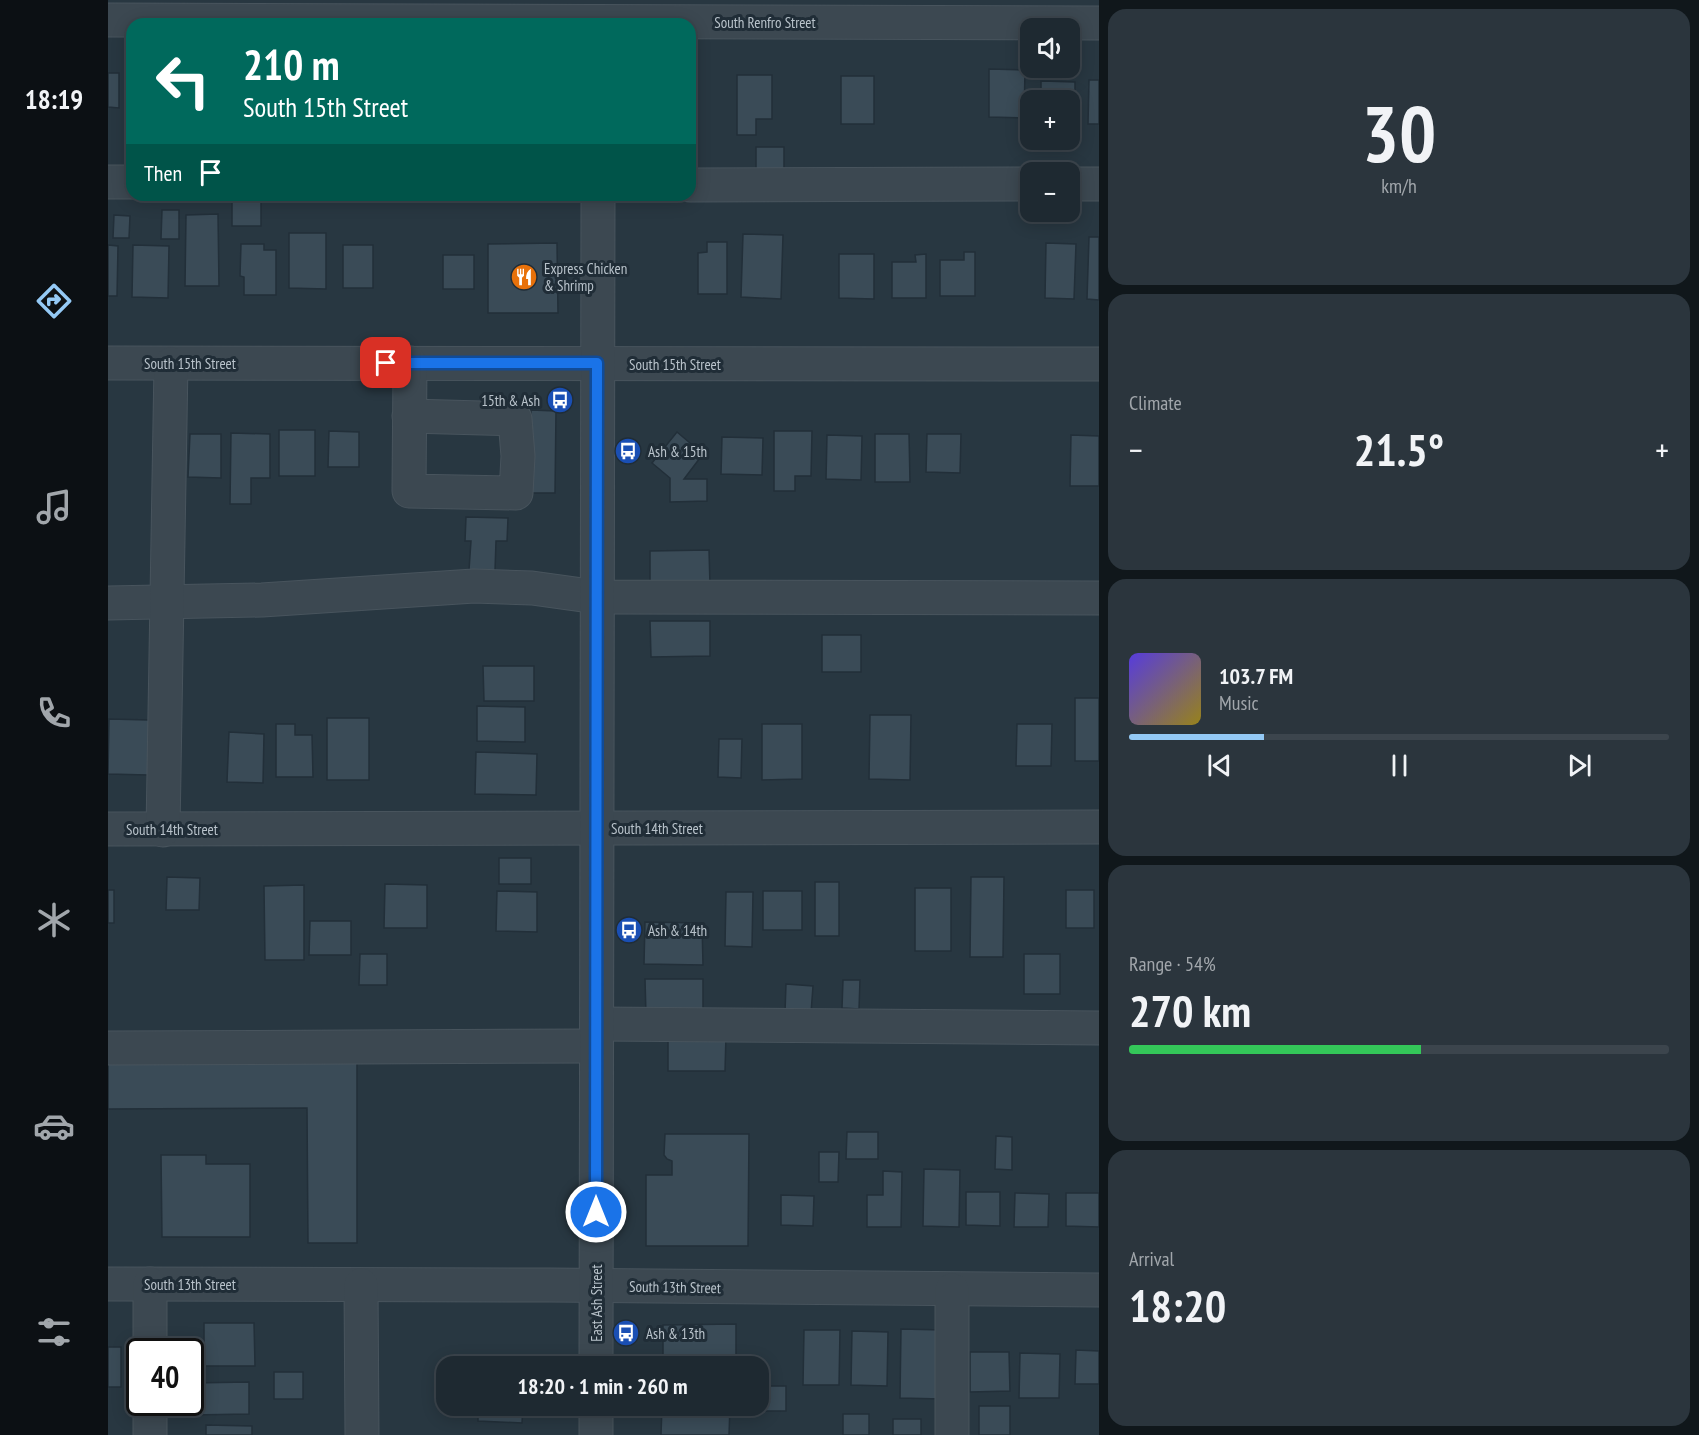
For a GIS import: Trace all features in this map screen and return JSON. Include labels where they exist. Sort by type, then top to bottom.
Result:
[{"type":"street","name":"South Renfro Street","points":[[353,18],[598,15],[1099,23]]},
{"type":"street","name":"South Renfro Street","points":[[108,21],[126,21]]},
{"type":"street","points":[[108,182],[126,182]]},
{"type":"street","points":[[696,185],[1020,184]]},
{"type":"street","points":[[1080,184],[1099,184]]},
{"type":"street","name":"East Ash Street","points":[[596,1356],[598,201]]},
{"type":"street","name":"South 15th Street","points":[[108,363],[1099,364]]},
{"type":"street","points":[[409,416],[515,419],[518,456],[516,493],[409,491],[409,416],[410,363]]},
{"type":"street","points":[[163,830],[171,364]]},
{"type":"street","points":[[108,603],[262,600],[474,586],[532,588],[597,597],[1099,598]]},
{"type":"street","name":"South 14th Street","points":[[108,830],[1099,827]]},
{"type":"street","points":[[108,1048],[596,1035],[1099,1028]]},
{"type":"street","name":"South 13th Street","points":[[108,1284],[1099,1290]]},
{"type":"street","points":[[150,1284],[150,1338]]},
{"type":"street","points":[[361,1285],[362,1435]]},
{"type":"street","points":[[952,1290],[952,1435]]},
{"type":"street","points":[[150,1416],[150,1435]]},
{"type":"street","points":[[596,1416],[596,1435]]},
{"type":"building","points":[[989,69],[1020,70],[1020,78],[1025,78],[1025,90],[1020,90],[1020,118],[989,117]]},
{"type":"building","points":[[108,73],[119,73],[119,108],[108,107]]},
{"type":"building","points":[[737,75],[772,75],[772,119],[756,119],[756,135],[737,135]]},
{"type":"building","points":[[841,76],[874,76],[874,124],[841,124]]},
{"type":"building","points":[[1089,80],[1099,80],[1099,124],[1088,124]]},
{"type":"building","points":[[1041,81],[1075,82],[1075,90],[1041,90]]},
{"type":"building","points":[[756,147],[784,147],[784,176],[756,177]]},
{"type":"building","points":[[232,201],[261,201],[261,226],[232,226]]},
{"type":"building","points":[[162,210],[179,210],[179,239],[161,239]]},
{"type":"building","points":[[218,214],[219,286],[185,286],[186,215]]},
{"type":"building","points":[[114,215],[130,216],[129,238],[113,238]]},
{"type":"building","points":[[289,233],[326,233],[326,289],[289,288]]},
{"type":"building","points":[[743,234],[783,235],[781,299],[741,297]]},
{"type":"building","points":[[1089,237],[1099,237],[1099,300],[1087,299]]},
{"type":"building","points":[[707,242],[727,242],[727,294],[698,294],[698,253],[707,252]]},
{"type":"building","points":[[557,243],[558,313],[488,313],[488,244]]},
{"type":"building","points":[[1046,243],[1076,244],[1074,299],[1045,298]]},
{"type":"building","points":[[241,244],[264,244],[264,250],[276,250],[276,295],[244,295],[244,277],[240,276]]},
{"type":"building","points":[[108,245],[118,246],[117,296],[108,296]]},
{"type":"building","points":[[133,245],[169,246],[168,298],[132,297]]},
{"type":"building","points":[[343,245],[373,245],[373,288],[343,288]]},
{"type":"building","points":[[964,252],[975,252],[975,296],[940,296],[940,260],[964,260]]},
{"type":"building","points":[[839,254],[874,254],[874,299],[839,298]]},
{"type":"building","points":[[926,254],[926,298],[892,298],[892,262],[916,262],[915,255]]},
{"type":"building","points":[[443,255],[474,255],[474,289],[443,289]]},
{"type":"building","points":[[531,410],[556,411],[555,493],[530,493]]},
{"type":"building","points":[[279,430],[315,430],[315,476],[279,476]]},
{"type":"building","points":[[329,431],[359,432],[359,467],[328,467]]},
{"type":"building","points":[[774,431],[812,431],[811,476],[795,476],[795,491],[774,491]]},
{"type":"building","points":[[677,432],[703,454],[684,479],[707,479],[707,501],[670,502],[670,478],[652,463]]},
{"type":"building","points":[[231,433],[270,434],[270,478],[251,478],[251,504],[230,504]]},
{"type":"building","points":[[190,434],[221,434],[221,478],[188,477]]},
{"type":"building","points":[[875,434],[909,434],[910,482],[875,482]]},
{"type":"building","points":[[927,434],[961,434],[960,473],[926,472]]},
{"type":"building","points":[[827,435],[862,436],[861,480],[826,479]]},
{"type":"building","points":[[1071,435],[1099,436],[1099,486],[1070,486]]},
{"type":"building","points":[[722,437],[763,438],[762,475],[721,474]]},
{"type":"building","points":[[466,517],[508,518],[507,541],[496,541],[495,571],[469,570],[471,541],[465,541]]},
{"type":"building","points":[[709,550],[710,585],[650,586],[650,551]]},
{"type":"building","points":[[650,621],[710,621],[710,656],[651,657]]},
{"type":"building","points":[[822,635],[861,635],[861,672],[822,672]]},
{"type":"building","points":[[483,666],[534,666],[534,701],[484,701]]},
{"type":"building","points":[[1075,698],[1099,698],[1099,761],[1075,761]]},
{"type":"building","points":[[477,706],[525,707],[525,742],[477,741]]},
{"type":"building","points":[[870,715],[911,715],[910,780],[869,779]]},
{"type":"building","points":[[327,718],[369,718],[369,780],[327,780]]},
{"type":"building","points":[[109,719],[149,720],[148,775],[108,774]]},
{"type":"building","points":[[276,724],[295,724],[295,735],[312,735],[313,777],[276,777]]},
{"type":"building","points":[[762,724],[802,724],[802,779],[762,780]]},
{"type":"building","points":[[1017,724],[1052,724],[1051,766],[1016,766]]},
{"type":"building","points":[[229,732],[264,734],[263,783],[227,782]]},
{"type":"building","points":[[719,739],[742,739],[741,778],[718,777]]},
{"type":"building","points":[[476,752],[537,754],[536,795],[475,794]]},
{"type":"building","points":[[499,858],[531,858],[531,884],[499,884]]},
{"type":"building","points":[[167,877],[200,878],[199,910],[166,910]]},
{"type":"building","points":[[971,877],[1004,877],[1003,957],[970,957]]},
{"type":"building","points":[[815,882],[839,882],[839,936],[815,936]]},
{"type":"building","points":[[385,884],[427,885],[427,928],[384,928]]},
{"type":"building","points":[[304,885],[304,960],[265,960],[264,886]]},
{"type":"building","points":[[915,888],[951,888],[951,951],[915,951]]},
{"type":"building","points":[[108,890],[114,890],[114,923],[108,923]]},
{"type":"building","points":[[1066,890],[1094,890],[1094,928],[1066,928]]},
{"type":"building","points":[[497,891],[537,892],[537,932],[496,931]]},
{"type":"building","points":[[763,891],[802,891],[802,930],[763,930]]},
{"type":"building","points":[[726,892],[753,892],[752,947],[725,946]]},
{"type":"building","points":[[310,921],[351,921],[351,955],[309,955]]},
{"type":"building","points":[[645,922],[702,923],[703,965],[644,964]]},
{"type":"building","points":[[360,954],[387,954],[387,985],[359,985]]},
{"type":"building","points":[[1024,954],[1060,954],[1060,994],[1024,994]]},
{"type":"building","points":[[645,979],[703,979],[703,1015],[646,1015]]},
{"type":"building","points":[[843,980],[860,980],[859,1009],[842,1008]]},
{"type":"building","points":[[786,984],[813,986],[811,1013],[785,1012]]},
{"type":"building","points":[[668,1035],[726,1035],[725,1071],[668,1071]]},
{"type":"building","points":[[357,1057],[357,1243],[308,1243],[307,1108],[108,1109],[108,1059]]},
{"type":"building","points":[[847,1132],[878,1132],[878,1159],[846,1159]]},
{"type":"building","points":[[665,1134],[749,1134],[748,1246],[646,1246],[646,1175],[672,1175],[672,1161],[664,1155]]},
{"type":"building","points":[[996,1136],[1012,1137],[1012,1170],[995,1169]]},
{"type":"building","points":[[819,1152],[839,1152],[838,1182],[819,1182]]},
{"type":"building","points":[[161,1155],[206,1155],[206,1164],[250,1164],[250,1237],[162,1237]]},
{"type":"building","points":[[924,1169],[960,1170],[959,1227],[923,1226]]},
{"type":"building","points":[[883,1171],[902,1172],[901,1227],[867,1227],[867,1195],[883,1195]]},
{"type":"building","points":[[966,1192],[1000,1192],[1000,1226],[966,1225]]},
{"type":"building","points":[[1015,1193],[1049,1194],[1048,1227],[1014,1227]]},
{"type":"building","points":[[1066,1193],[1099,1193],[1099,1227],[1066,1226]]},
{"type":"building","points":[[781,1195],[814,1196],[813,1226],[781,1225]]},
{"type":"building","points":[[204,1323],[254,1323],[255,1366],[204,1366]]},
{"type":"building","points":[[736,1324],[736,1356],[663,1356],[663,1325]]},
{"type":"building","points":[[901,1329],[943,1330],[942,1399],[900,1398]]},
{"type":"building","points":[[804,1330],[840,1330],[839,1385],[803,1385]]},
{"type":"building","points":[[852,1331],[888,1332],[887,1386],[851,1385]]},
{"type":"building","points":[[108,1347],[121,1347],[121,1387],[108,1387]]},
{"type":"building","points":[[1076,1350],[1099,1351],[1099,1384],[1075,1384]]},
{"type":"building","points":[[970,1352],[1009,1352],[1010,1391],[970,1392]]},
{"type":"building","points":[[1020,1353],[1060,1354],[1059,1398],[1019,1398]]},
{"type":"building","points":[[274,1372],[303,1372],[303,1399],[274,1399]]},
{"type":"building","points":[[249,1382],[249,1414],[204,1415],[204,1383]]},
{"type":"building","points":[[769,1386],[786,1386],[786,1411],[769,1411]]},
{"type":"building","points":[[979,1406],[1010,1406],[1010,1435],[979,1435]]},
{"type":"building","points":[[843,1414],[869,1414],[869,1435],[843,1435]]},
{"type":"building","points":[[478,1416],[522,1416],[522,1423],[478,1421]]},
{"type":"building","points":[[662,1416],[730,1416],[729,1435],[661,1435]]},
{"type":"building","points":[[893,1419],[921,1419],[921,1435],[893,1435]]},
{"type":"building","points":[[206,1425],[252,1426],[252,1435],[206,1435]]},
{"type":"place","name":"Express Chicken & Shrimp","points":[[524,277]]},
{"type":"place","name":"15th & Ash","points":[[560,400]]},
{"type":"place","name":"Ash & 15th","points":[[628,451]]},
{"type":"place","name":"Ash & 14th","points":[[629,930]]},
{"type":"place","name":"Ash & 13th","points":[[626,1333]]},
{"type":"route","points":[[386,363],[597,363],[596,1212]]}]
